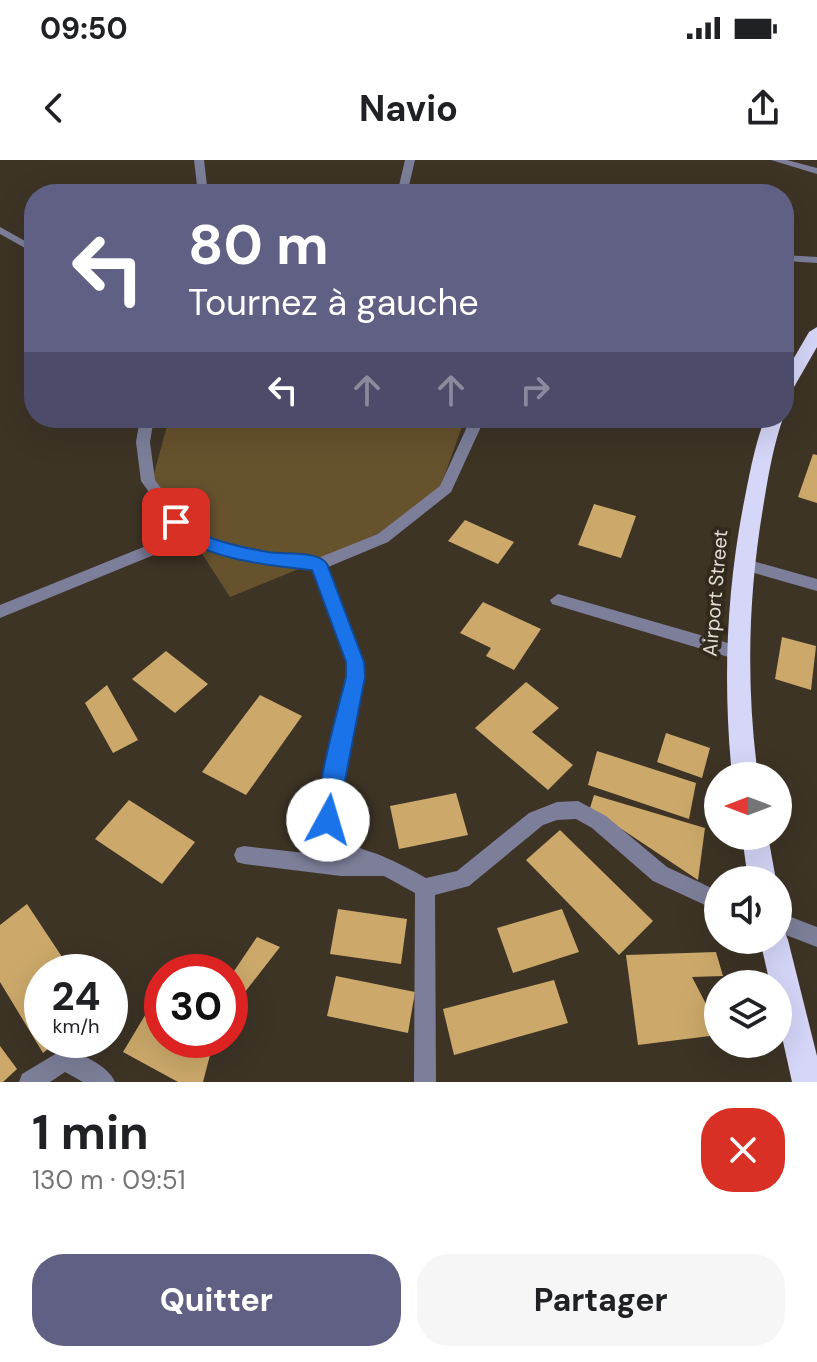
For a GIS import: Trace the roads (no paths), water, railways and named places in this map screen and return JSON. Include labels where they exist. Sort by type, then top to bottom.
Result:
[{"type":"highway","points":[[794,372],[817,332]]},
{"type":"highway","name":"Airport Street","points":[[744,762],[735,652],[742,564],[770,428]]},
{"type":"highway","points":[[777,954],[808,1082]]},
{"type":"street","points":[[199,160],[202,184]]},
{"type":"street","points":[[404,184],[410,160]]},
{"type":"street","points":[[776,160],[817,171]]},
{"type":"street","points":[[0,230],[24,244]]},
{"type":"street","points":[[794,259],[817,260]]},
{"type":"street","points":[[145,428],[143,442],[148,481],[187,535],[252,556],[319,564],[383,538],[446,489],[473,428]]},
{"type":"street","points":[[0,612],[187,535]]},
{"type":"street","points":[[319,564],[355,662],[355,677],[330,791],[328,820],[331,835],[339,847],[425,888],[462,879],[536,819],[557,811],[578,810],[599,822],[660,874],[704,894]]},
{"type":"street","points":[[742,564],[817,585]]},
{"type":"street","points":[[558,600],[735,652]]},
{"type":"street","points":[[244,855],[341,867],[386,867]]},
{"type":"street","points":[[425,888],[425,1082]]},
{"type":"street","points":[[792,927],[817,937]]},
{"type":"street","points":[[30,1082],[62,1061],[72,1062],[104,1082]]}]
